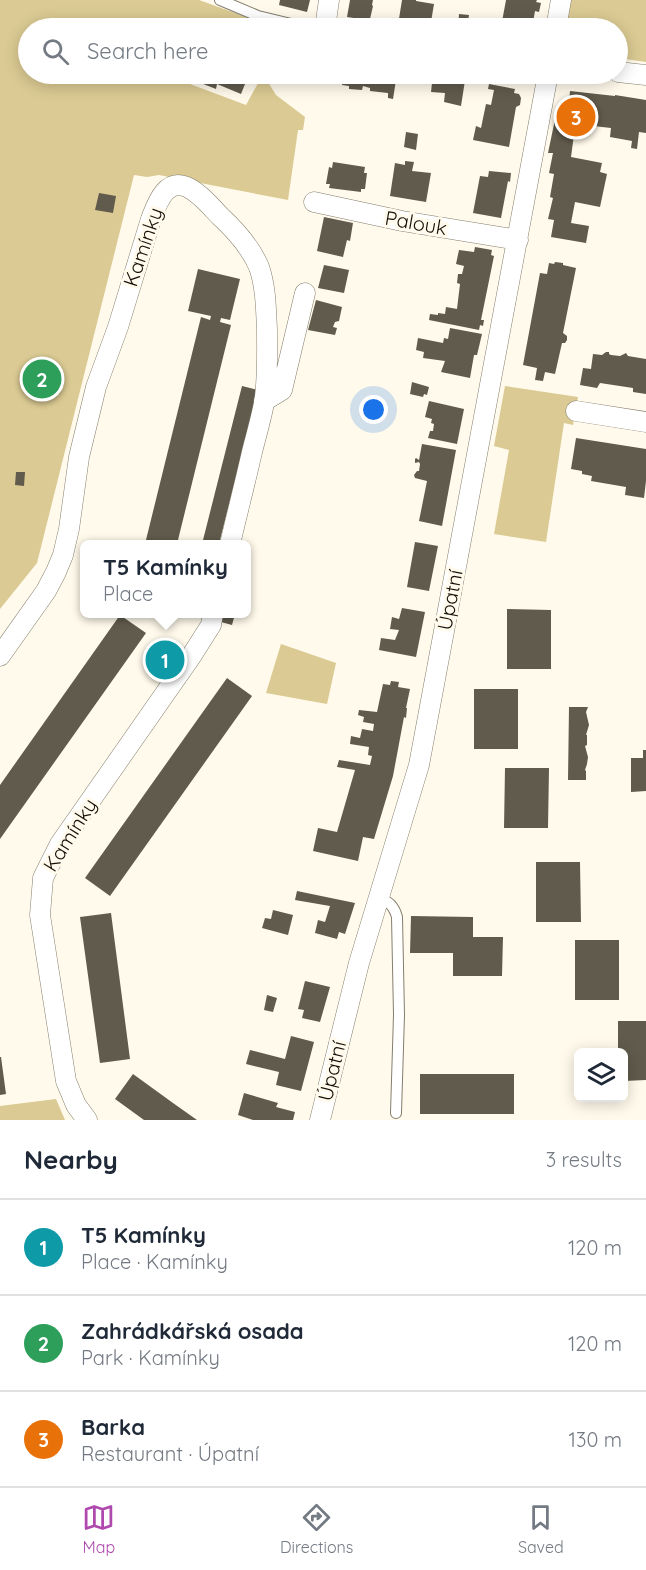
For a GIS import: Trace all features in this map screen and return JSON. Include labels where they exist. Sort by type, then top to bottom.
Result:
[{"type":"street","points":[[326,18],[329,0]]},
{"type":"street","points":[[558,18],[561,0]]},
{"type":"street","points":[[628,73],[646,75]]},
{"type":"street","name":"Úpatní","points":[[320,1120],[359,963],[419,765],[546,84]]},
{"type":"street","name":"Kamínky","points":[[0,656],[46,591],[63,555],[79,457],[96,387],[118,327],[151,219],[164,192],[173,186],[180,185],[188,188],[203,199],[245,243],[259,268],[264,289],[267,351],[264,401],[231,540]]},
{"type":"street","name":"Palouk","points":[[314,202],[402,221],[518,240]]},
{"type":"street","points":[[264,401],[282,390],[304,292]]},
{"type":"street","points":[[576,411],[646,422]]},
{"type":"street","name":"Kamínky","points":[[87,1120],[76,1105],[66,1081],[40,915],[43,878],[60,844],[192,655],[211,625],[212,618]]},
{"type":"lane","points":[[220,0],[266,18]]},
{"type":"lane","points":[[379,897],[394,908],[398,917],[399,1015],[396,1113]]},
{"type":"shaded area","points":[[0,0],[199,0],[249,18],[18,18],[18,84],[190,84],[246,105],[258,84],[269,84],[276,95],[305,117],[303,130],[298,130],[288,200],[159,175],[147,177],[134,175],[37,563],[0,609]]},
{"type":"shaded area","points":[[569,0],[646,0],[646,62],[628,59],[628,18],[565,18]]},
{"type":"shaded area","points":[[505,386],[578,397],[573,425],[564,423],[546,542],[494,534],[509,450],[494,446]]},
{"type":"shaded area","points":[[281,644],[336,663],[327,704],[266,693]]},
{"type":"shaded area","points":[[56,1099],[65,1120],[0,1120],[0,1106]]},
{"type":"building","points":[[280,0],[310,0],[307,12],[279,5]]},
{"type":"building","points":[[350,0],[373,0],[370,18],[347,17]]},
{"type":"building","points":[[402,0],[434,4],[432,18],[399,18]]},
{"type":"building","points":[[506,0],[537,0],[536,2],[541,3],[539,12],[535,11],[534,18],[503,18]]},
{"type":"building","points":[[459,14],[469,15],[469,18],[459,18]]},
{"type":"building","points":[[203,84],[217,84],[216,89]]},
{"type":"building","points":[[217,84],[245,84],[241,94]]},
{"type":"building","points":[[395,84],[393,99],[388,98],[388,93],[370,91],[370,88],[363,86],[362,90],[349,89],[349,86],[342,85]]},
{"type":"building","points":[[432,84],[464,84],[461,106],[444,102],[445,93],[431,92]]},
{"type":"building","points":[[489,84],[515,89],[514,93],[519,94],[521,98],[520,105],[516,107],[509,147],[473,140],[476,126],[481,128],[486,104],[491,105],[494,90],[488,89]]},
{"type":"building","points":[[570,91],[646,100],[646,133],[639,132],[637,149],[631,148],[632,141],[610,137],[611,128],[567,123],[567,126],[575,127],[571,157],[602,163],[600,172],[607,174],[600,207],[575,202],[571,223],[589,226],[586,243],[551,237],[554,220],[548,219],[553,198],[550,197],[554,174],[549,173],[553,153],[548,153],[558,105],[569,106]]},
{"type":"building","points":[[406,132],[418,134],[416,150],[404,147]]},
{"type":"building","points":[[405,161],[414,162],[412,171],[431,173],[426,202],[390,196],[395,163],[405,165]]},
{"type":"building","points":[[333,162],[365,167],[364,173],[367,173],[365,189],[361,189],[361,192],[329,188],[330,184],[326,184],[329,167],[332,168]]},
{"type":"building","points":[[489,171],[511,173],[501,218],[473,213],[480,176],[488,177]]},
{"type":"building","points":[[99,193],[116,196],[113,213],[95,210]]},
{"type":"building","points":[[324,217],[353,223],[350,241],[347,240],[343,257],[317,251]]},
{"type":"building","points":[[475,247],[492,250],[491,255],[494,256],[481,320],[484,320],[483,326],[480,325],[479,330],[429,320],[430,314],[445,314],[446,307],[457,309],[460,284],[457,283],[458,274],[462,274],[464,266],[456,264],[459,250],[474,252]]},
{"type":"building","points":[[555,262],[576,268],[563,333],[567,336],[567,340],[562,343],[555,374],[545,372],[543,381],[535,380],[537,368],[523,365],[540,273],[547,274],[549,263],[554,264]]},
{"type":"building","points":[[324,265],[349,270],[344,293],[318,288]]},
{"type":"building","points":[[198,269],[240,279],[230,320],[221,318],[220,322],[231,325],[178,540],[146,540],[201,317],[210,320],[211,316],[188,311]]},
{"type":"building","points":[[316,300],[342,307],[339,321],[335,322],[333,327],[337,328],[335,335],[308,330]]},
{"type":"building","points":[[450,328],[482,334],[477,355],[474,355],[470,378],[441,372],[445,361],[423,358],[424,352],[416,350],[418,338],[443,343],[444,338],[448,339]]},
{"type":"building","points":[[606,352],[620,356],[626,353],[628,356],[646,359],[646,394],[633,392],[633,388],[600,383],[597,388],[580,385],[583,368],[591,369],[593,354],[602,355]]},
{"type":"building","points":[[412,382],[429,387],[427,395],[424,394],[423,397],[410,394]]},
{"type":"building","points":[[242,386],[258,390],[220,540],[203,540]]},
{"type":"building","points":[[429,401],[464,409],[457,444],[428,438],[430,431],[433,431],[434,424],[431,423],[432,419],[425,417]]},
{"type":"building","points":[[576,438],[646,449],[644,498],[625,495],[626,487],[591,481],[592,476],[571,469]]},
{"type":"building","points":[[422,444],[456,450],[442,526],[419,521],[427,481],[415,478],[414,475],[419,471],[420,464],[415,463],[415,459],[419,460]]},
{"type":"building","points":[[16,472],[25,472],[24,486],[15,485]]},
{"type":"building","points":[[415,542],[438,546],[429,591],[407,587]]},
{"type":"building","points":[[402,608],[425,612],[416,657],[379,650],[381,638],[395,640],[399,630],[390,629],[392,617],[399,619]]},
{"type":"building","points":[[507,609],[551,610],[551,669],[507,669]]},
{"type":"building","points":[[118,618],[124,618],[146,633],[0,839],[0,785]]},
{"type":"building","points":[[222,618],[234,618],[232,625],[221,622]]},
{"type":"building","points":[[164,651],[175,658],[167,669],[156,662]]},
{"type":"building","points":[[227,678],[252,696],[110,896],[85,878]]},
{"type":"building","points":[[391,681],[399,682],[398,687],[410,689],[393,776],[374,839],[363,837],[358,861],[313,851],[318,828],[337,832],[355,770],[337,767],[339,760],[370,765],[372,756],[368,755],[369,747],[350,744],[351,736],[360,738],[362,729],[373,731],[374,724],[363,722],[364,717],[358,715],[359,710],[377,712],[383,684],[390,685]]},
{"type":"building","points":[[474,689],[518,689],[518,749],[474,749]]},
{"type":"building","points":[[569,707],[588,707],[586,712],[589,725],[585,746],[588,757],[585,770],[586,780],[568,780]]},
{"type":"building","points":[[643,750],[646,750],[646,791],[631,792],[631,758],[643,758]]},
{"type":"building","points":[[505,768],[549,768],[548,828],[504,828]]},
{"type":"building","points":[[536,862],[580,862],[581,922],[536,922]]},
{"type":"building","points":[[297,891],[355,903],[345,934],[339,932],[337,939],[315,933],[318,920],[325,922],[330,906],[295,900]]},
{"type":"building","points":[[273,910],[293,915],[288,935],[262,928],[265,918],[271,919]]},
{"type":"building","points":[[111,913],[130,1059],[100,1063],[80,917]]},
{"type":"building","points":[[411,916],[473,917],[473,937],[503,937],[502,976],[453,976],[453,953],[410,953]]},
{"type":"building","points":[[575,940],[619,940],[619,1000],[575,1000]]},
{"type":"building","points":[[305,981],[330,987],[320,1022],[302,1018],[304,1010],[298,1009]]},
{"type":"building","points":[[267,995],[277,998],[273,1012],[264,1010]]},
{"type":"building","points":[[618,1021],[646,1021],[646,1080],[628,1081],[628,1048],[618,1048]]},
{"type":"building","points":[[291,1036],[314,1042],[301,1091],[276,1085],[279,1072],[246,1064],[250,1050],[285,1059]]},
{"type":"building","points":[[0,1057],[6,1094],[0,1095]]},
{"type":"building","points":[[133,1074],[197,1120],[144,1120],[115,1099]]},
{"type":"building","points":[[420,1074],[514,1074],[514,1114],[420,1114]]},
{"type":"building","points":[[244,1093],[278,1103],[276,1107],[295,1112],[293,1120],[253,1120],[238,1115]]},
{"type":"place","name":"Barka","points":[[576,117]]},
{"type":"place","name":"Zahrádkářská osada","points":[[42,379]]},
{"type":"place","name":"T5 Kamínky","points":[[165,660]]}]
